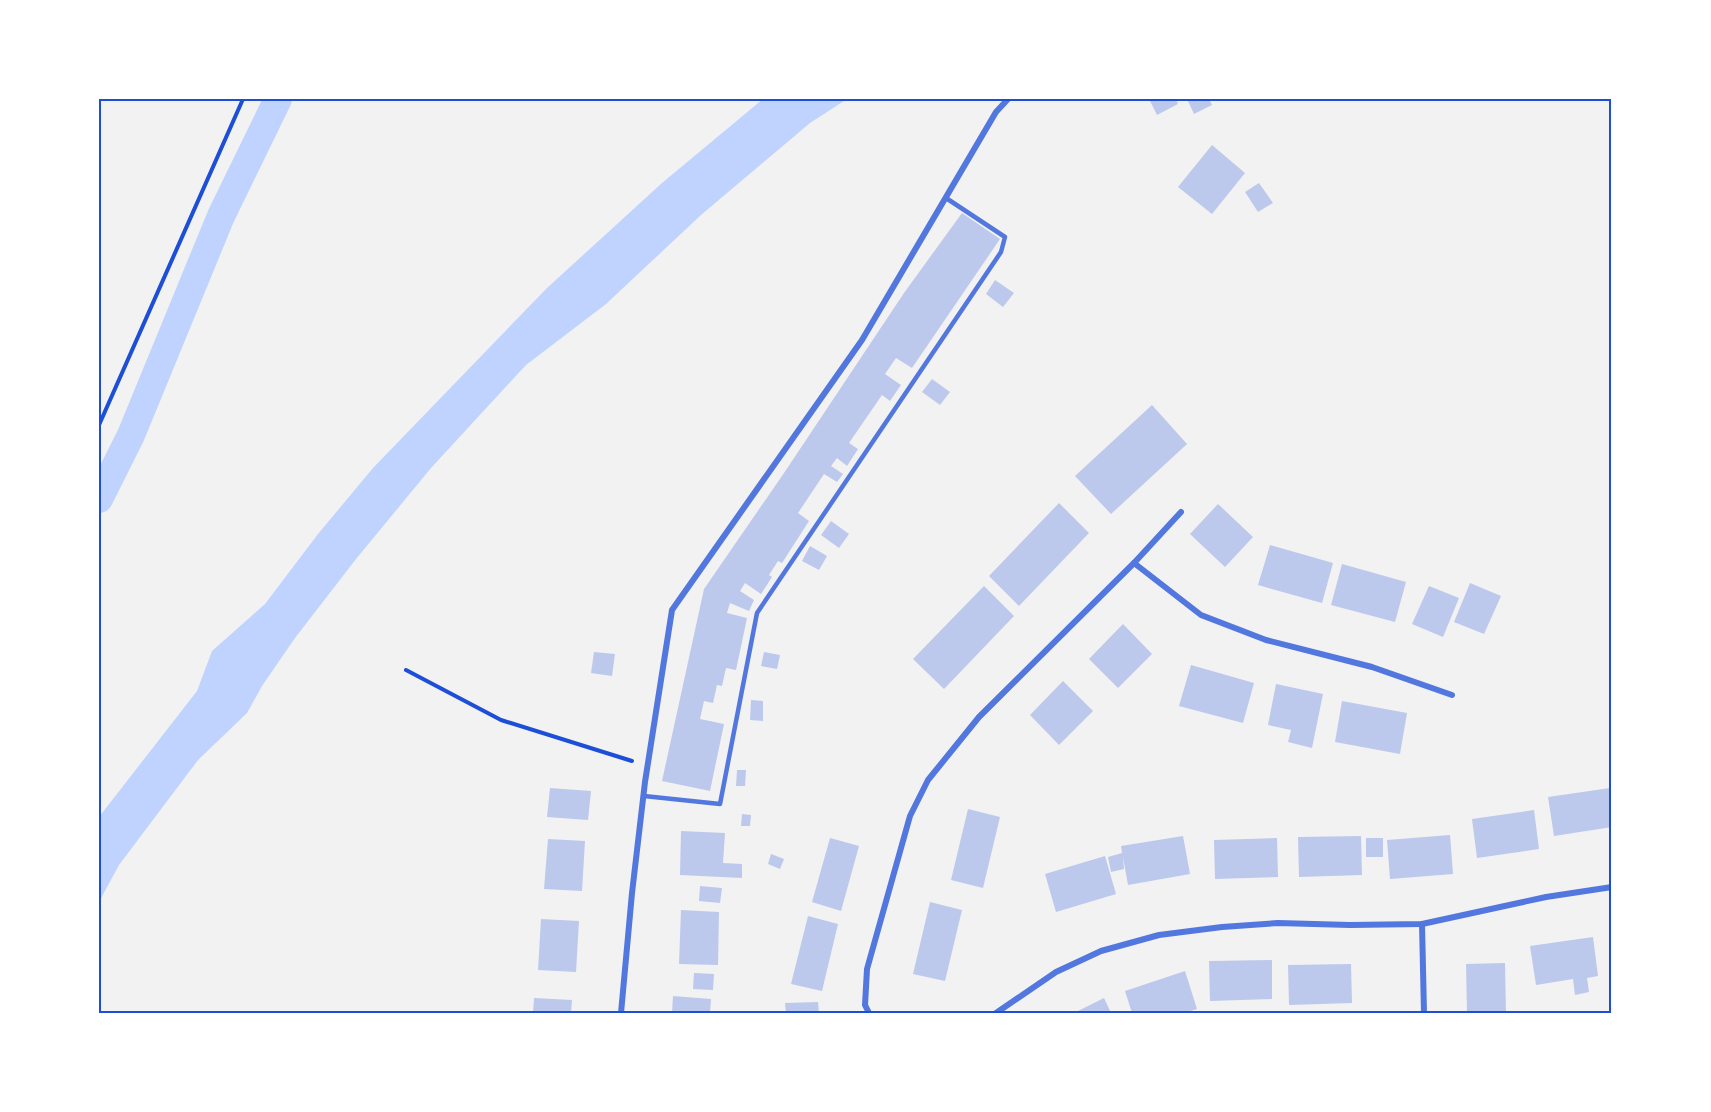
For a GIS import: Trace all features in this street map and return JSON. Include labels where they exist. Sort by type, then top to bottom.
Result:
[{"type":"street","points":[[621,1013],[644,796],[672,610],[862,340],[996,112],[1008,99]]},
{"type":"street","points":[[869,1013],[865,1005],[867,969],[910,816],[928,780],[979,717],[1134,563],[1181,512]]},
{"type":"street","points":[[1134,563],[1201,615],[1266,640],[1372,667],[1452,695]]},
{"type":"street","points":[[996,1013],[1056,972],[1101,951],[1159,935],[1278,923],[1422,924],[1546,897],[1612,887]]},
{"type":"street","points":[[1422,924],[1424,1013]]},
{"type":"lane","points":[[644,796],[720,804],[757,613],[1001,252],[1005,237],[946,198]]},
{"type":"path","points":[[99,425],[243,99]]},
{"type":"path","points":[[406,670],[501,720],[648,766]]},
{"type":"water","points":[[763,99],[847,99],[810,123],[701,215],[606,304],[526,365],[431,468],[356,559],[295,638],[262,686],[247,713],[198,760],[119,865],[99,902],[99,817],[197,691],[212,651],[265,604],[318,534],[373,468],[547,288],[662,183]]},
{"type":"building","points":[[1149,99],[1176,99],[1178,104],[1157,115]]},
{"type":"building","points":[[1187,99],[1209,99],[1212,105],[1194,114]]},
{"type":"building","points":[[1212,145],[1245,173],[1212,214],[1178,187]]},
{"type":"building","points":[[1259,183],[1273,203],[1258,212],[1245,192]]},
{"type":"building","points":[[962,213],[1000,239],[912,368],[896,358],[885,374],[901,385],[890,401],[882,395],[849,443],[858,449],[847,466],[837,458],[831,466],[843,474],[837,482],[824,474],[798,513],[809,521],[782,563],[778,561],[769,575],[772,577],[761,594],[745,583],[740,591],[754,600],[749,611],[730,603],[727,613],[747,618],[736,670],[726,668],[722,686],[717,685],[713,703],[704,701],[700,719],[724,724],[710,791],[662,781],[704,589],[904,293]]},
{"type":"building","points":[[995,280],[1014,293],[1003,307],[986,294]]},
{"type":"building","points":[[932,379],[950,392],[940,405],[922,392]]},
{"type":"building","points":[[1152,405],[1187,444],[1111,514],[1075,476]]},
{"type":"building","points":[[1059,503],[1089,533],[1019,606],[989,576]]},
{"type":"building","points":[[1218,504],[1253,537],[1225,567],[1190,534]]},
{"type":"building","points":[[831,521],[849,534],[839,548],[821,535]]},
{"type":"building","points":[[1270,545],[1333,563],[1322,603],[1258,585]]},
{"type":"building","points":[[810,546],[827,556],[819,570],[802,561]]},
{"type":"building","points":[[1342,564],[1406,582],[1395,622],[1331,605]]},
{"type":"building","points":[[1470,583],[1501,596],[1484,634],[1454,622]]},
{"type":"building","points":[[984,586],[1014,616],[944,689],[913,659]]},
{"type":"building","points":[[1429,586],[1459,598],[1443,637],[1412,624]]},
{"type":"building","points":[[1123,624],[1152,654],[1118,688],[1089,659]]},
{"type":"building","points":[[594,652],[615,654],[612,676],[591,673]]},
{"type":"building","points":[[764,652],[780,655],[777,669],[761,666]]},
{"type":"building","points":[[1191,665],[1254,683],[1243,723],[1179,706]]},
{"type":"building","points":[[1063,681],[1093,711],[1059,745],[1030,715]]},
{"type":"building","points":[[1276,684],[1323,694],[1312,748],[1288,742],[1291,730],[1268,725]]},
{"type":"building","points":[[751,700],[763,701],[763,721],[750,720]]},
{"type":"building","points":[[1342,701],[1407,713],[1400,754],[1335,742]]},
{"type":"building","points":[[737,770],[746,770],[745,786],[736,786]]},
{"type":"building","points":[[550,788],[591,791],[588,820],[547,817]]},
{"type":"building","points":[[1610,788],[1612,827],[1554,836],[1548,797]]},
{"type":"building","points":[[968,809],[1000,817],[983,888],[951,880]]},
{"type":"building","points":[[1534,810],[1539,849],[1477,858],[1472,819]]},
{"type":"building","points":[[742,814],[751,815],[750,826],[741,826]]},
{"type":"building","points":[[681,831],[725,833],[723,863],[742,864],[742,878],[680,875]]},
{"type":"building","points":[[1450,835],[1453,874],[1390,879],[1387,840]]},
{"type":"building","points":[[1183,836],[1190,874],[1128,885],[1123,857],[1124,869],[1111,872],[1108,857],[1122,853],[1121,846]]},
{"type":"building","points":[[1361,836],[1362,875],[1299,877],[1298,837]]},
{"type":"building","points":[[830,838],[859,846],[841,911],[812,902]]},
{"type":"building","points":[[1277,838],[1278,877],[1215,879],[1214,840]]},
{"type":"building","points":[[1366,838],[1383,838],[1383,857],[1366,857]]},
{"type":"building","points":[[548,839],[585,841],[582,891],[544,889]]},
{"type":"building","points":[[771,854],[784,859],[780,869],[768,864]]},
{"type":"building","points":[[1105,856],[1116,894],[1056,912],[1045,874]]},
{"type":"building","points":[[700,886],[722,888],[720,903],[699,901]]},
{"type":"building","points":[[930,902],[962,910],[945,981],[913,974]]},
{"type":"building","points":[[681,910],[719,912],[718,965],[679,964]]},
{"type":"building","points":[[808,916],[838,924],[822,991],[791,984]]},
{"type":"building","points":[[541,919],[579,921],[576,972],[538,970]]},
{"type":"building","points":[[1593,937],[1598,976],[1587,978],[1589,992],[1575,995],[1573,979],[1536,985],[1530,946]]},
{"type":"building","points":[[1272,960],[1272,999],[1210,1001],[1209,961]]},
{"type":"building","points":[[1505,963],[1506,1013],[1467,1013],[1466,964]]},
{"type":"building","points":[[1351,964],[1352,1003],[1289,1005],[1288,965]]},
{"type":"building","points":[[1185,971],[1197,1009],[1184,1013],[1132,1013],[1125,991]]},
{"type":"building","points":[[694,973],[714,974],[713,990],[693,989]]},
{"type":"building","points":[[673,996],[711,999],[710,1013],[672,1013]]},
{"type":"building","points":[[534,998],[572,1000],[571,1013],[533,1013]]},
{"type":"building","points":[[1104,998],[1111,1013],[1074,1013]]},
{"type":"building","points":[[818,1002],[819,1013],[786,1013],[785,1003]]},
{"type":"waterway","points":[[99,499],[131,435],[221,216],[278,99]]}]
